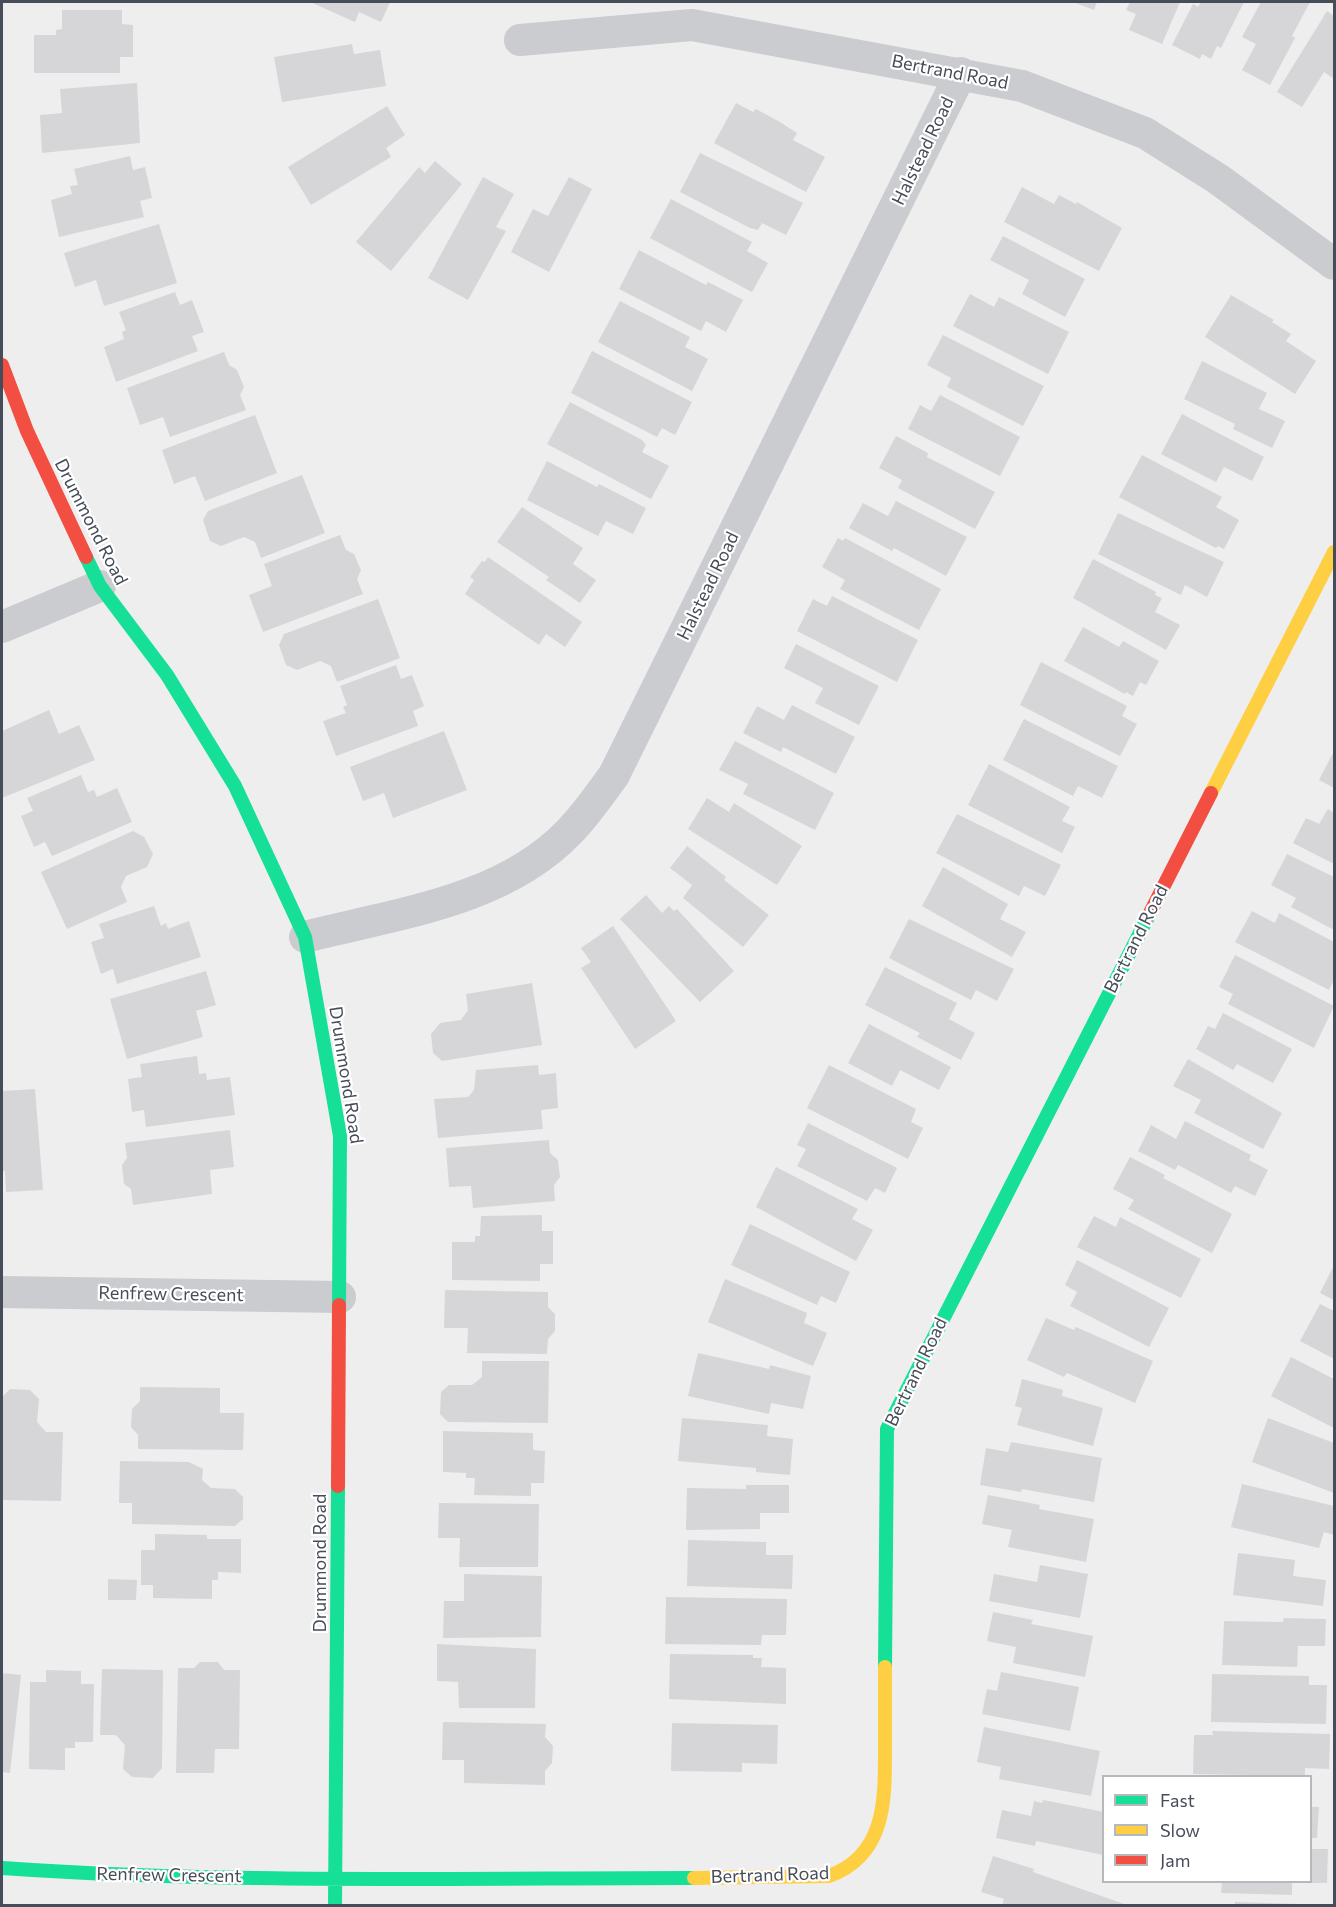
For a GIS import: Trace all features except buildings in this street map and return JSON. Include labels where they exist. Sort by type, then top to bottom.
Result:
[{"type":"street","name":"Bertrand Road","points":[[520,40],[692,25],[1022,86],[1145,133],[1218,179],[1335,264]]},
{"type":"street","name":"Halstead Road","points":[[305,937],[458,898],[519,872],[569,833],[614,775],[961,74]]},
{"type":"street","name":"Drummond Road","points":[[2,365],[27,432],[100,586],[167,675],[235,786],[305,937],[340,1136],[335,1905]]},
{"type":"street","name":"Bertrand Road","points":[[336,1878],[830,1876],[852,1866],[868,1845],[880,1825],[885,1801],[887,1429],[1335,552]]},
{"type":"street","points":[[2,627],[100,586]]},
{"type":"street","name":"Renfrew Crescent","points":[[2,1292],[340,1297]]},
{"type":"street","name":"Renfrew Crescent","points":[[2,1868],[87,1874],[336,1878]]},
{"type":"traffic: fast","points":[[86,557],[100,586],[167,675],[235,786],[305,937],[340,1136],[339,1305]]},
{"type":"traffic: fast","points":[[885,1667],[887,1429],[1149,915]]},
{"type":"traffic: fast","points":[[335,1906],[338,1486]]},
{"type":"traffic: fast","points":[[2,1868],[261,1878],[694,1878]]},
{"type":"traffic: slow","points":[[1211,793],[1334,552]]},
{"type":"traffic: slow","points":[[694,1878],[829,1876],[848,1867],[862,1854],[879,1823],[883,1804],[885,1667]]},
{"type":"traffic: jam","points":[[2,365],[27,431],[86,557]]},
{"type":"traffic: jam","points":[[1149,915],[1211,793]]},
{"type":"traffic: jam","points":[[338,1486],[339,1305]]}]
